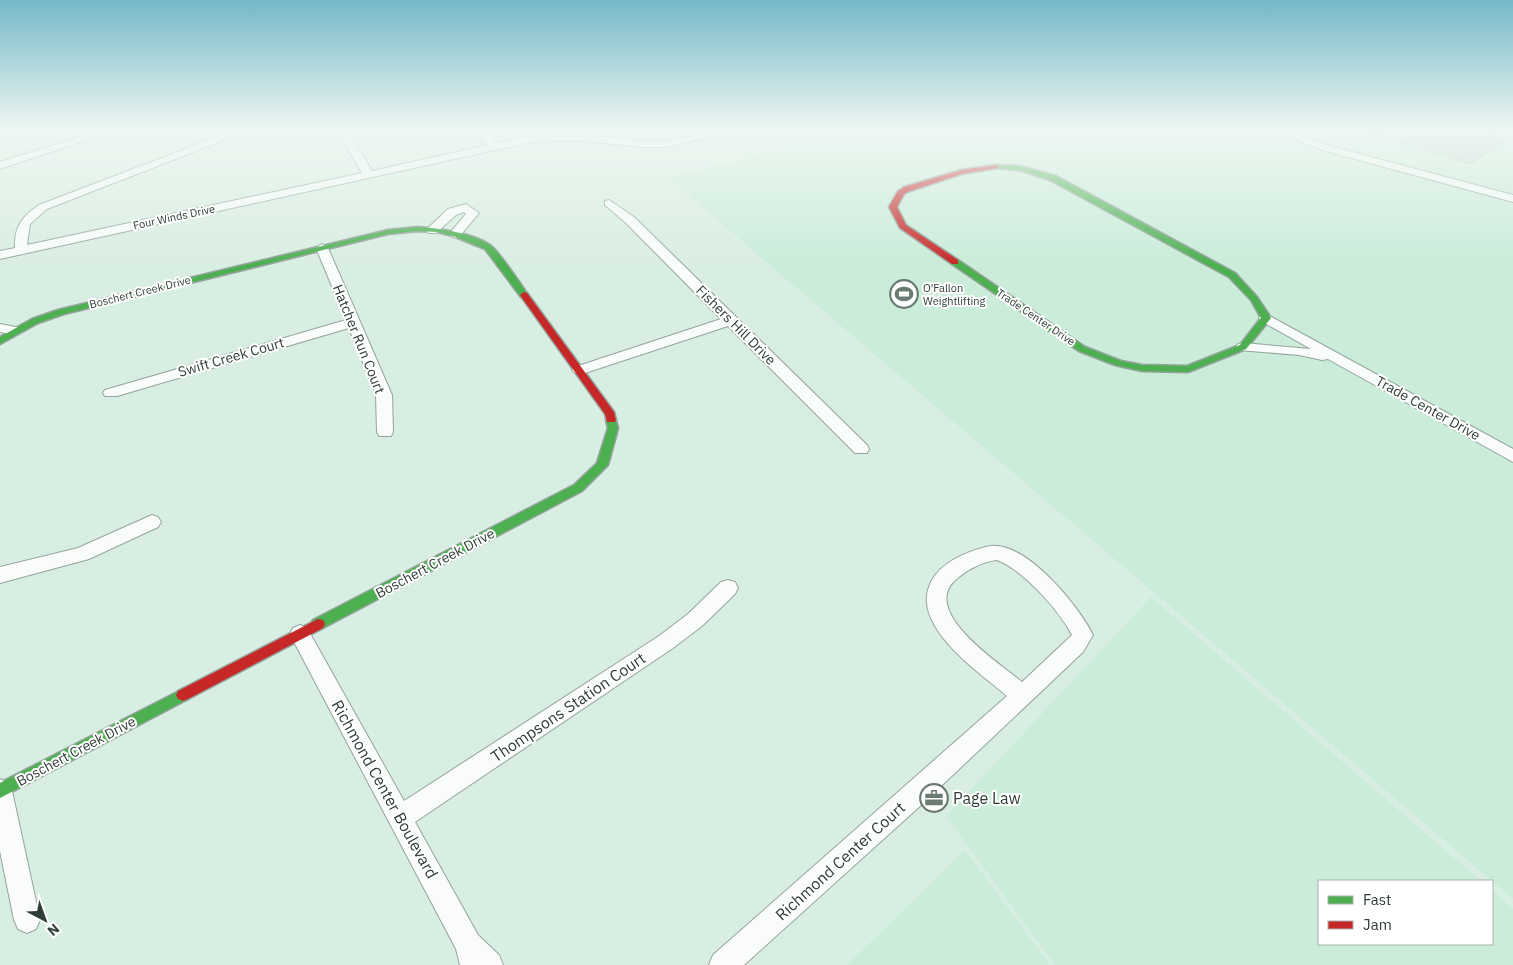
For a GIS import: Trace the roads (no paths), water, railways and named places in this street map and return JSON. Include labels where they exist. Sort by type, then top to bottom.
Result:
[{"type":"street","points":[[21,250],[20,232],[23,224],[31,215],[43,207],[127,175]]},
{"type":"street","name":"Four Winds Drive","points":[[0,255],[363,175]]},
{"type":"street","name":"Trade Center Drive","points":[[951,175],[907,189],[901,193],[893,207],[903,226],[1082,349],[1118,363],[1142,368],[1169,370],[1188,369],[1243,347],[1299,351],[1342,361]]},
{"type":"street","name":"Trade Center Drive","points":[[1041,175],[1074,189],[1232,275],[1254,299],[1266,318],[1513,456]]},
{"type":"street","points":[[1425,175],[1513,199]]},
{"type":"street","name":"Fishers Hill Drive","points":[[608,203],[630,220],[861,449]]},
{"type":"street","points":[[432,230],[452,212],[466,208],[473,213],[455,234]]},
{"type":"street","name":"Boschert Creek Drive","points":[[0,341],[35,321],[86,304],[388,232],[432,230],[455,234],[488,247],[580,370],[610,414],[613,428],[602,464],[578,488],[0,791]]},
{"type":"street","name":"Hatcher Run Court","points":[[322,248],[384,395],[385,432]]},
{"type":"street","name":"Trade Center Drive","points":[[1243,347],[1266,318]]},
{"type":"street","points":[[580,370],[731,320]]},
{"type":"street","name":"Swift Creek Court","points":[[111,392],[352,322]]},
{"type":"street","points":[[0,328],[16,331]]},
{"type":"street","points":[[0,575],[82,554],[152,522]]},
{"type":"street","points":[[1000,553],[1022,566],[1070,612],[1083,635],[1076,646],[1022,695],[952,634],[939,615],[936,594],[945,574],[959,565],[985,555],[1000,553]]},
{"type":"street","name":"Thompsons Station Court","points":[[400,818],[666,642],[694,620],[728,588]]},
{"type":"street","name":"Richmond Center Boulevard","points":[[300,634],[472,955],[489,965]]},
{"type":"street","name":"Richmond Center Court","points":[[723,965],[910,800],[1022,695]]},
{"type":"street","points":[[0,791],[27,920]]},
{"type":"place","name":"O'Fallon Weightlifting","points":[[904,294]]},
{"type":"place","name":"Page Law","points":[[934,798]]}]
